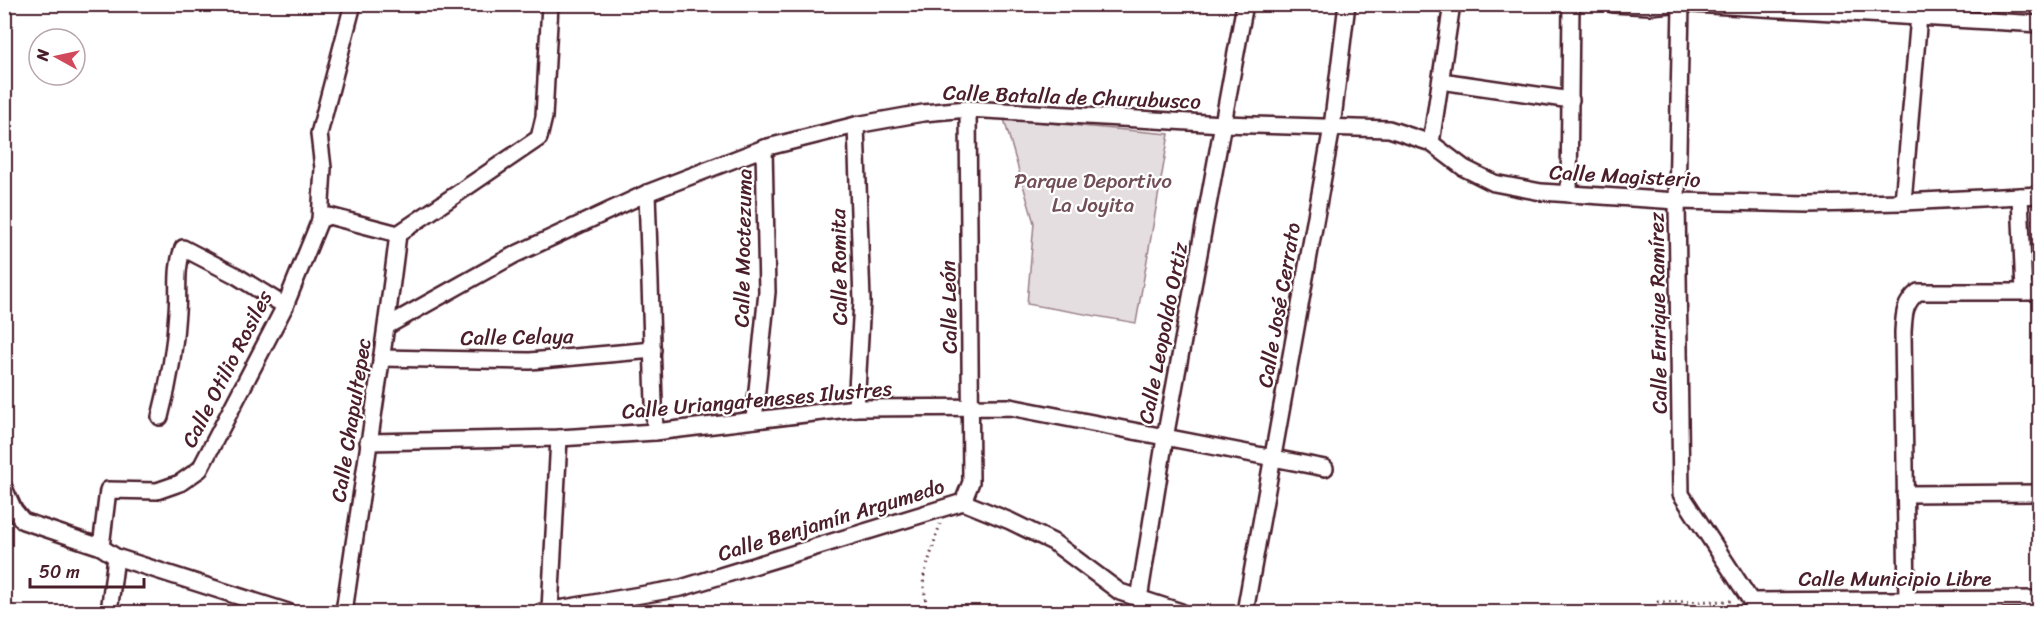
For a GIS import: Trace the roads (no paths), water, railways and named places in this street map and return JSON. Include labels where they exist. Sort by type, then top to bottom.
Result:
[{"type":"street","name":"Calle Otilio Rosiles","points":[[101,548],[108,490],[158,490],[180,483],[200,469],[285,306],[320,220],[322,168],[319,134],[353,4]]},
{"type":"street","points":[[320,220],[329,216],[398,234],[539,138],[544,117],[550,4]]},
{"type":"street","name":"Calle Leopoldo Ortiz","points":[[1139,599],[1165,438],[1245,4]]},
{"type":"street","name":"Calle José Cerrato","points":[[1245,612],[1332,127],[1347,4]]},
{"type":"street","points":[[1431,143],[1452,4]]},
{"type":"street","points":[[1569,194],[1571,4]]},
{"type":"street","points":[[1613,4],[1650,6],[1672,4]]},
{"type":"street","name":"Calle Enrique Ramírez","points":[[1681,4],[1677,201],[1681,494],[1751,607]]},
{"type":"street","points":[[1693,4],[1920,11],[2040,24]]},
{"type":"street","points":[[1903,202],[1920,11]]},
{"type":"street","points":[[1441,81],[1571,100]]},
{"type":"street","name":"Calle Batalla de Churubusco","points":[[387,326],[514,255],[647,193],[764,147],[856,125],[923,113],[968,109],[1224,124]]},
{"type":"street","name":"Calle León","points":[[963,502],[971,482],[968,109]]},
{"type":"street","name":"Calle Magisterio","points":[[1224,124],[1389,129],[1431,143],[1464,168],[1494,183],[1541,192],[1677,201],[1809,204],[2040,195]]},
{"type":"street","name":"Calle Romita","points":[[856,125],[862,301],[856,408]]},
{"type":"street","name":"Calle Moctezuma","points":[[754,420],[767,292],[764,147]]},
{"type":"street","points":[[647,193],[655,432]]},
{"type":"street","points":[[2020,196],[2024,292]]},
{"type":"street","name":"Calle Chapultepec","points":[[344,612],[387,326],[398,234]]},
{"type":"street","points":[[160,417],[171,374],[177,312],[178,262],[183,248],[235,275],[285,306]]},
{"type":"street","points":[[1907,600],[1904,312],[1909,299],[1918,292],[2040,292]]},
{"type":"street","name":"Calle Celaya","points":[[381,358],[530,361],[653,350]]},
{"type":"street","name":"Calle Uriangateneses Ilustres","points":[[368,442],[559,438],[655,432],[856,408],[1010,407],[1325,468]]},
{"type":"street","points":[[546,611],[559,438]]},
{"type":"street","points":[[4,488],[14,510],[23,521],[101,548],[116,557],[288,612]]},
{"type":"street","points":[[1905,494],[2040,493]]},
{"type":"street","name":"Calle Benjamín Argumedo","points":[[546,611],[681,588],[963,502],[1053,542],[1120,592],[1181,612]]},
{"type":"street","points":[[108,612],[116,557]]},
{"type":"street","name":"Calle Municipio Libre","points":[[1751,607],[1907,600],[2040,599]]},
{"type":"park label","name":"Parque Deportivo La Joyita","points":[[1093,193]]}]
